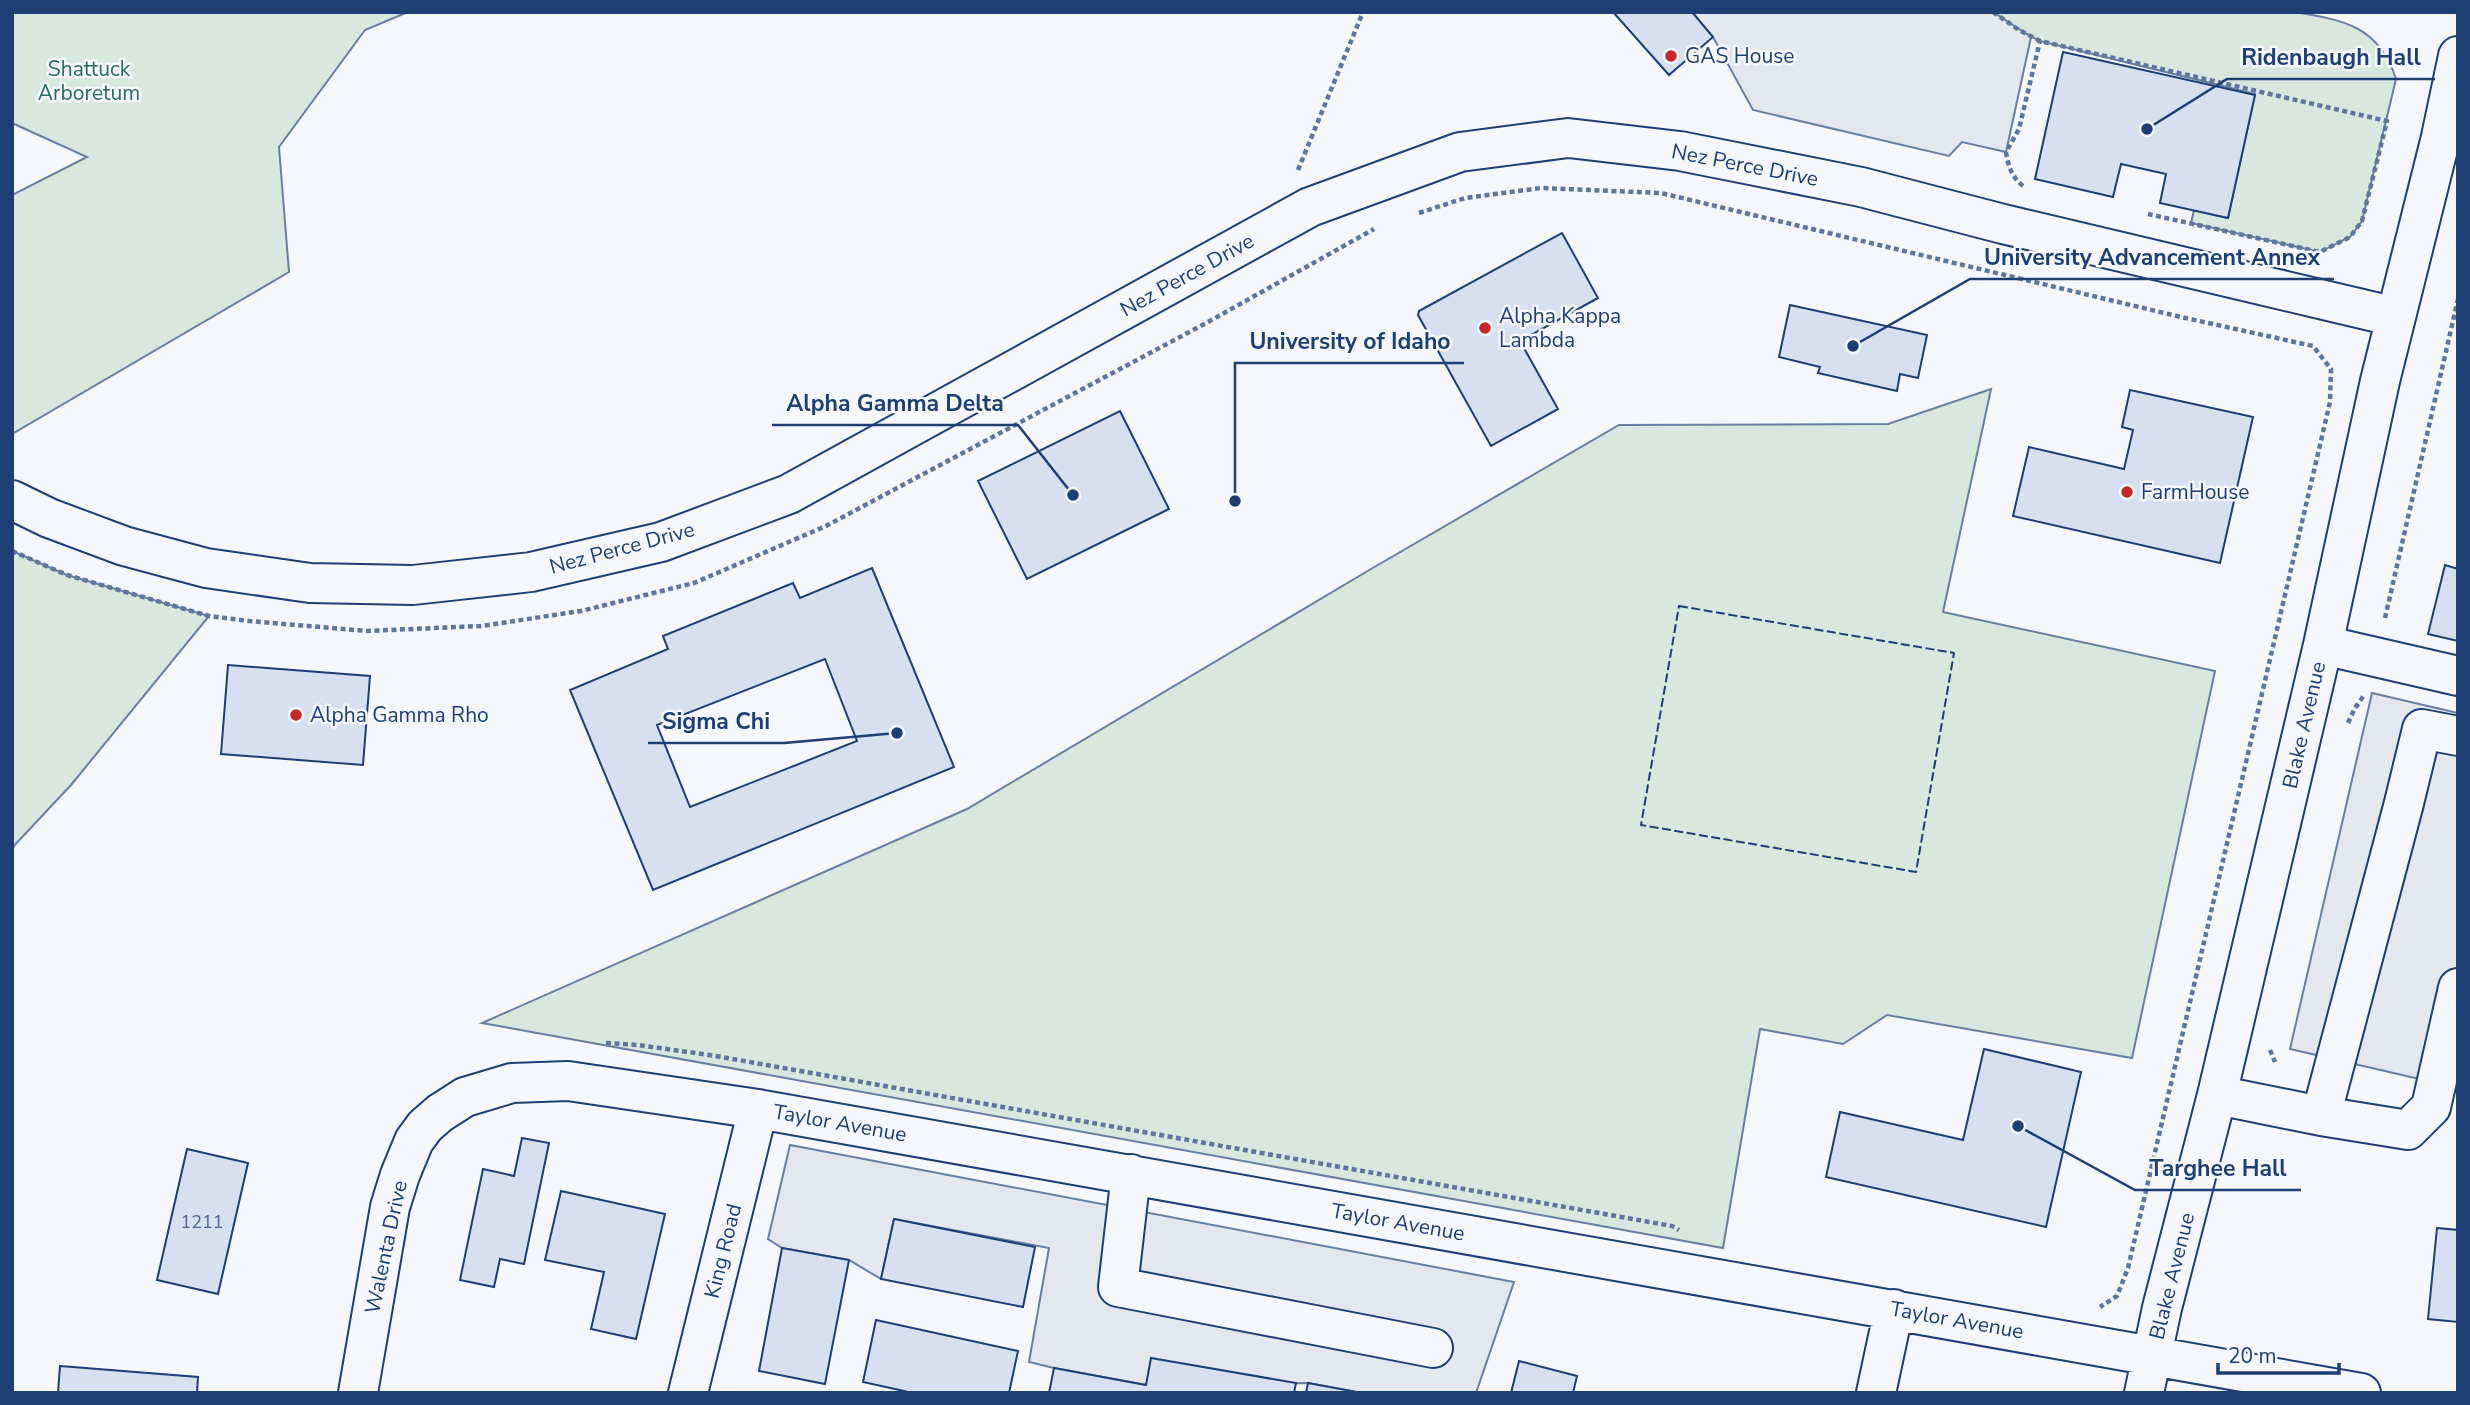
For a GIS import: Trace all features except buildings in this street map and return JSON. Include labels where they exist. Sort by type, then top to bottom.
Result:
[{"type":"street","name":"Blake Avenue","points":[[2144,1393],[2162,1308],[2217,1095],[2323,645],[2396,317],[2441,137],[2458,56]]},
{"type":"street","name":"Nez Perce Drive","points":[[12,500],[49,518],[124,546],[206,568],[310,583],[413,585],[531,572],[661,542],[789,494],[1310,207],[1460,152],[1568,138],[1680,151],[1861,187],[2016,227],[2396,317]]},
{"type":"street","points":[[2323,645],[2458,676]]},
{"type":"street","points":[[2321,1116],[2422,729],[2458,736]]},
{"type":"street","points":[[2217,1095],[2407,1130],[2431,1107],[2458,988]]},
{"type":"street","name":"Taylor Avenue","points":[[440,1113],[465,1097],[512,1083],[568,1081],[758,1109],[2361,1393]]},
{"type":"street","name":"King Road","points":[[688,1393],[758,1109]]},
{"type":"street","name":"Walenta Drive","points":[[358,1393],[390,1207],[414,1141],[425,1126],[440,1113]]},
{"type":"street","points":[[1130,1174],[1118,1287],[1433,1348]]},
{"type":"street","points":[[1876,1393],[1894,1309]]},
{"type":"path","points":[[1310,207],[1298,169],[1363,12]]},
{"type":"path","points":[[1993,12],[2040,41],[2387,121],[2362,221],[2350,237],[2320,253],[2139,212]]},
{"type":"path","points":[[2036,189],[2023,186],[2015,179],[2006,152],[2019,129],[2040,41]]},
{"type":"path","points":[[1416,214],[1465,198],[1541,188],[1661,193],[2313,346],[2331,369],[2330,402],[2128,1268],[2117,1296],[2093,1311]]},
{"type":"path","points":[[12,551],[67,575],[209,616],[249,621],[367,631],[481,626],[581,611],[694,583],[825,526],[1208,322],[1379,226]]},
{"type":"path","points":[[2376,656],[2458,299]]},
{"type":"path","points":[[604,1043],[716,1056],[1672,1226],[1682,1232]]},
{"type":"green space","name":"Shattuck Arboretum","points":[[12,12],[408,12],[365,30],[279,147],[289,272],[12,434],[12,195],[87,157],[12,123]]},
{"type":"green space","points":[[1993,12],[2294,12],[2329,18],[2357,29],[2380,47],[2396,79],[2362,221],[2350,237],[2320,252],[2191,223],[2194,210],[2228,218],[2255,94],[2040,41]]},
{"type":"green space","points":[[1991,389],[1943,612],[2215,671],[2132,1058],[1887,1015],[1843,1044],[1760,1029],[1723,1248],[482,1023],[967,809],[1619,425],[1888,424]]},
{"type":"green space","points":[[12,551],[67,575],[209,616],[71,785],[12,848]]},
{"type":"shaded area","points":[[1692,12],[1993,12],[2031,37],[2006,152],[1962,142],[1949,156],[1753,110],[1713,37]]},
{"type":"shaded area","points":[[2372,693],[2458,713],[2458,1088],[2290,1049]]},
{"type":"shaded area","points":[[790,1145],[1514,1282],[1476,1393],[1362,1393],[1308,1383],[1146,1385],[1054,1368],[1029,1362],[1049,1248],[894,1219],[881,1279],[849,1260],[782,1248],[768,1239]]},
{"type":"fence","points":[[1679,606],[1954,653],[1916,872],[1641,825],[1679,606]]},
{"type":"place","name":"GAS House","points":[[1671,56]]},
{"type":"place","name":"Ridenbaugh Hall","points":[[2147,129]]},
{"type":"place","name":"Alpha Kappa Lambda","points":[[1485,328]]},
{"type":"place","name":"University Advancement Annex","points":[[1853,346]]},
{"type":"place","name":"FarmHouse","points":[[2127,492]]},
{"type":"place","name":"Alpha Gamma Delta","points":[[1073,495]]},
{"type":"place","name":"University of Idaho","points":[[1235,501]]},
{"type":"place","name":"Alpha Gamma Rho","points":[[296,715]]},
{"type":"place","name":"Sigma Chi","points":[[897,733]]},
{"type":"place","name":"Targhee Hall","points":[[2018,1126]]}]
